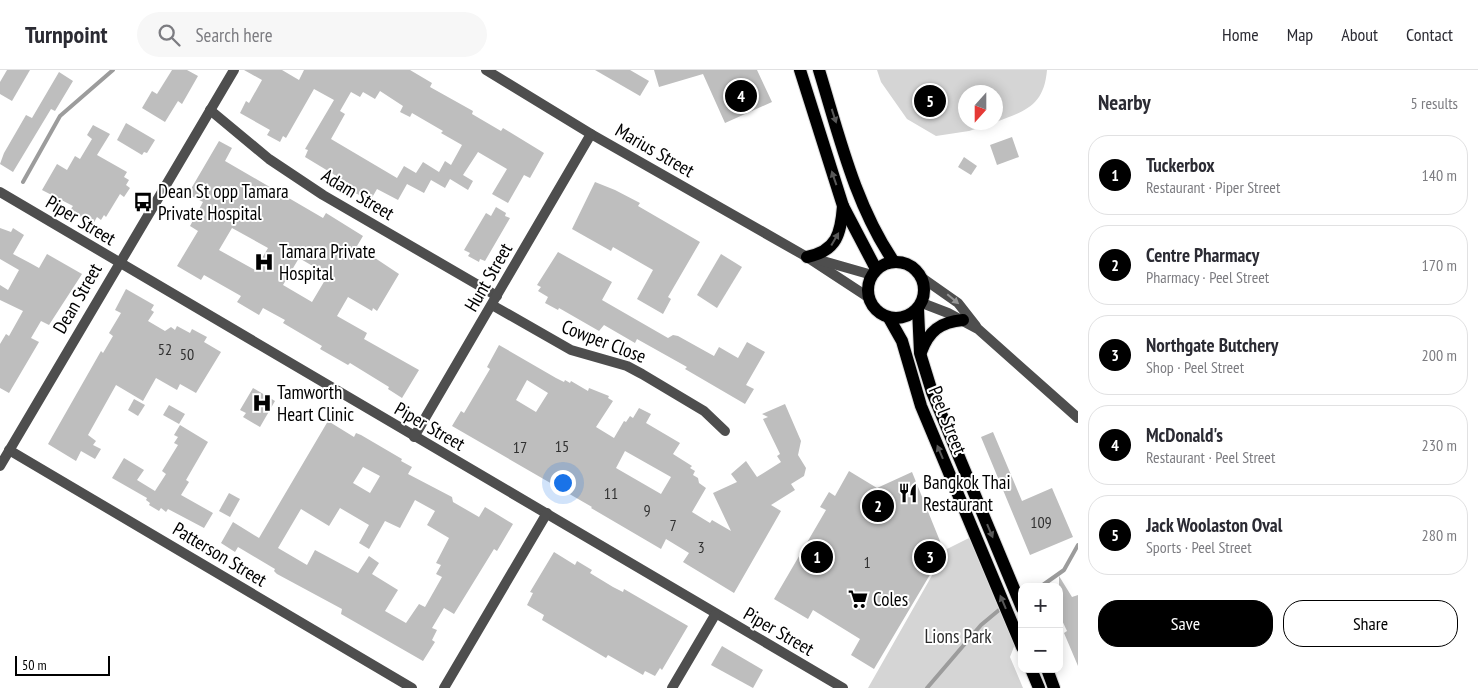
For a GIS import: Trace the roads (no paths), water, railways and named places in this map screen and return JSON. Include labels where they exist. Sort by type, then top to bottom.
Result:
[{"type":"main road","points":[[800,70],[843,206],[874,272]]},
{"type":"main road","points":[[819,70],[861,201],[879,239],[894,262],[912,267],[921,277],[924,295],[920,306],[906,317],[889,318],[878,313],[868,297],[867,289],[874,272],[894,262]]},
{"type":"main road","points":[[807,257],[827,250],[834,243],[842,222],[843,206]]},
{"type":"main road","name":"Peel Street","points":[[920,306],[920,353],[932,392],[1018,598]]},
{"type":"main road","name":"Peel Street","points":[[889,318],[902,342],[922,406],[1018,637]]},
{"type":"main road","points":[[920,353],[931,331],[938,326],[963,320]]},
{"type":"main road","points":[[1033,673],[1039,688]]},
{"type":"main road","points":[[1048,673],[1054,688]]},
{"type":"street","name":"Marius Street","points":[[486,70],[591,134],[807,257],[868,297]]},
{"type":"street","name":"Dean Street","points":[[0,466],[233,71]]},
{"type":"street","name":"Adam Street","points":[[210,110],[269,159],[323,195],[495,300]]},
{"type":"street","name":"Hunt Street","points":[[414,437],[591,134]]},
{"type":"street","name":"Piper Street","points":[[0,192],[414,437],[547,513],[715,615],[843,688]]},
{"type":"street","name":"Marius Street","points":[[807,257],[874,272]]},
{"type":"street","points":[[921,277],[958,303],[978,329]]},
{"type":"street","name":"Cowper Close","points":[[495,300],[571,350],[627,366],[642,374],[704,411],[725,431]]},
{"type":"street","points":[[920,306],[963,320],[978,329],[1078,418]]},
{"type":"street","name":"Patterson Street","points":[[9,450],[412,688]]},
{"type":"street","points":[[444,688],[547,513]]},
{"type":"street","points":[[672,688],[715,615]]},
{"type":"waterway","points":[[23,182],[60,116],[113,70]]},
{"type":"waterway","points":[[1046,583],[1064,570],[1078,545]]},
{"type":"waterway","points":[[927,688],[981,625],[999,610]]},
{"type":"place","name":"McDonald's","points":[[741,96]]},
{"type":"place","name":"Jack Woolaston Oval","points":[[930,101]]},
{"type":"place","name":"Dean St opp Tamara Private Hospital","points":[[143,202]]},
{"type":"place","name":"Tamara Private Hospital","points":[[264,262]]},
{"type":"place","name":"Tamworth Heart Clinic","points":[[262,403]]},
{"type":"place","name":"Bangkok Thai Restaurant","points":[[908,493]]},
{"type":"place","name":"Centre Pharmacy","points":[[878,506]]},
{"type":"place","name":"Tuckerbox","points":[[817,557]]},
{"type":"place","name":"Northgate Butchery","points":[[930,557]]},
{"type":"place","name":"Coles","points":[[858,599]]},
{"type":"park label","name":"Lions Park","points":[[958,636]]}]
